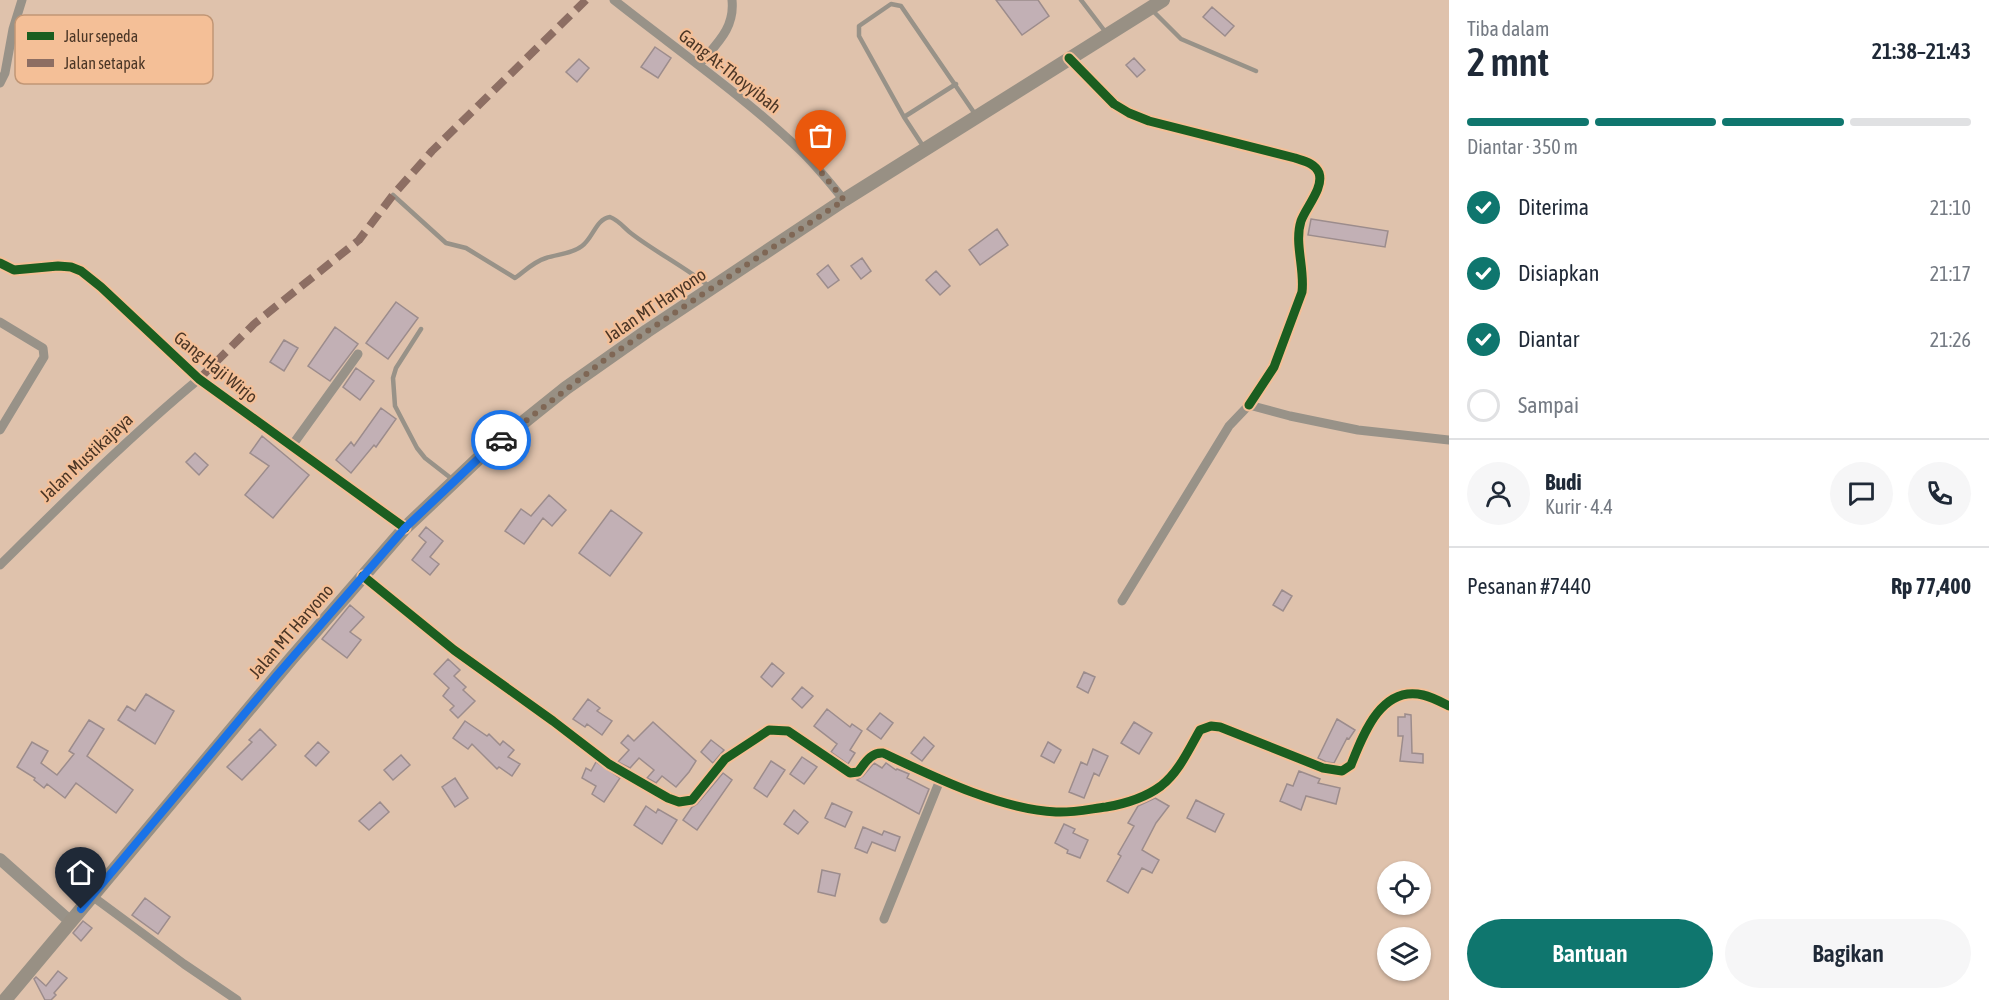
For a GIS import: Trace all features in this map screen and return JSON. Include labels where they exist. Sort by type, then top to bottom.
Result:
[{"type":"main road","name":"Jalan MT Haryono","points":[[5,1000],[276,676],[363,576],[405,528],[480,457],[566,388],[623,347],[844,200],[1163,0]]},
{"type":"street","points":[[17,15],[22,0]]},
{"type":"street","name":"Gang At-Thoyyibah","points":[[614,0],[740,98],[799,149],[844,200]]},
{"type":"street","points":[[699,65],[728,29],[734,13],[732,0]]},
{"type":"street","points":[[0,83],[5,73],[15,23]]},
{"type":"street","points":[[1070,58],[1114,104],[1129,113],[1149,121],[1295,158],[1315,167],[1320,174],[1320,182],[1301,222],[1299,233],[1304,280],[1302,292],[1274,367],[1249,405],[1229,426],[1122,601]]},
{"type":"street","name":"Gang Haji Wirjo","points":[[0,263],[14,270],[58,266],[81,271],[200,379],[405,528]]},
{"type":"street","points":[[0,322],[43,348],[44,357],[0,430]]},
{"type":"street","points":[[291,447],[358,354]]},
{"type":"street","name":"Jalan Mustikajaya","points":[[0,565],[59,505],[144,426],[200,379]]},
{"type":"street","points":[[1249,405],[1358,430],[1449,440]]},
{"type":"street","points":[[363,576],[454,650],[554,721],[609,764],[679,802],[692,800],[725,759],[768,730],[788,731],[850,773],[858,772],[873,754],[883,753],[940,780],[1022,807],[1057,812],[1116,805],[1160,787],[1174,773],[1200,730],[1205,727],[1220,727],[1305,762],[1342,771],[1351,765],[1360,741],[1388,700],[1399,696],[1420,694],[1449,706]]},
{"type":"street","points":[[884,919],[940,780]]},
{"type":"street","points":[[0,859],[71,922]]},
{"type":"street","points":[[92,896],[237,1000]]},
{"type":"lane","points":[[1081,0],[1107,35]]},
{"type":"lane","points":[[925,149],[904,117],[859,36],[859,26],[891,4],[901,6],[977,116]]},
{"type":"lane","points":[[1150,9],[1181,39],[1256,70]]},
{"type":"lane","points":[[904,117],[956,84]]},
{"type":"lane","points":[[393,195],[446,243],[466,248],[516,278],[536,262],[583,246],[601,221],[610,217],[617,220],[631,234],[686,268],[712,288]]},
{"type":"lane","points":[[422,329],[396,368],[393,378],[395,406],[425,458],[454,481]]},
{"type":"building","points":[[996,0],[1038,0],[1049,16],[1022,35]]},
{"type":"building","points":[[1212,7],[1234,26],[1225,36],[1203,17]]},
{"type":"building","points":[[655,47],[671,58],[658,78],[641,67]]},
{"type":"building","points":[[1134,58],[1145,70],[1137,77],[1126,65]]},
{"type":"building","points":[[579,59],[589,68],[577,82],[566,72]]},
{"type":"building","points":[[1311,219],[1388,231],[1385,247],[1308,235]]},
{"type":"building","points":[[997,229],[1008,245],[980,265],[969,250]]},
{"type":"building","points":[[862,258],[871,271],[861,279],[851,266]]},
{"type":"building","points":[[828,265],[839,280],[828,288],[817,274]]},
{"type":"building","points":[[936,271],[950,286],[940,295],[926,280]]},
{"type":"building","points":[[396,302],[418,318],[388,359],[366,343]]},
{"type":"building","points":[[335,327],[358,344],[330,381],[308,366]]},
{"type":"building","points":[[284,340],[298,348],[284,371],[270,362]]},
{"type":"building","points":[[356,368],[374,381],[360,400],[343,387]]},
{"type":"building","points":[[381,408],[396,419],[376,447],[374,445],[351,473],[336,460],[351,442],[354,446]]},
{"type":"building","points":[[262,436],[309,475],[273,518],[245,495],[269,466],[250,453]]},
{"type":"building","points":[[195,453],[208,465],[199,475],[186,462]]},
{"type":"building","points":[[549,495],[566,510],[552,526],[543,518],[524,544],[505,531],[521,509],[531,516]]},
{"type":"building","points":[[611,510],[642,533],[610,576],[579,553]]},
{"type":"building","points":[[426,527],[443,541],[430,557],[439,564],[430,575],[412,560],[426,542],[419,536]]},
{"type":"building","points":[[1282,590],[1292,596],[1283,611],[1273,605]]},
{"type":"building","points":[[350,605],[364,617],[350,632],[361,640],[347,658],[322,639]]},
{"type":"building","points":[[448,659],[460,670],[454,676],[466,687],[463,690],[475,701],[458,718],[450,710],[454,706],[443,696],[449,688],[434,674]]},
{"type":"building","points":[[772,663],[784,673],[772,687],[761,677]]},
{"type":"building","points":[[1084,672],[1095,677],[1088,693],[1077,687]]},
{"type":"building","points":[[802,687],[813,696],[802,708],[792,699]]},
{"type":"building","points":[[146,694],[174,711],[155,744],[118,720],[127,706],[135,711]]},
{"type":"building","points":[[588,699],[600,708],[597,711],[612,721],[602,735],[587,724],[585,727],[573,719]]},
{"type":"building","points":[[827,709],[850,727],[852,724],[862,731],[850,750],[855,753],[848,764],[831,752],[837,744],[814,726]]},
{"type":"building","points":[[880,713],[893,723],[881,739],[867,729]]},
{"type":"building","points":[[1405,714],[1411,715],[1412,753],[1423,754],[1423,763],[1400,761],[1403,736],[1398,736],[1398,717],[1405,717]]},
{"type":"building","points":[[1337,719],[1355,730],[1349,739],[1347,738],[1334,763],[1326,762],[1318,758]]},
{"type":"building","points":[[89,720],[104,729],[87,756],[133,790],[116,813],[76,783],[65,798],[47,784],[44,788],[34,780],[35,778],[17,767],[32,742],[48,751],[41,763],[57,775],[74,754],[69,751]]},
{"type":"building","points":[[465,721],[487,736],[489,734],[500,745],[503,741],[514,750],[508,757],[520,764],[512,776],[499,767],[497,769],[472,744],[468,749],[453,738]]},
{"type":"building","points":[[653,722],[696,761],[676,787],[662,776],[656,783],[647,778],[654,770],[639,758],[630,768],[618,762],[629,750],[621,743],[628,735],[634,741]]},
{"type":"building","points":[[1134,722],[1152,733],[1139,754],[1121,743]]},
{"type":"building","points":[[260,729],[276,745],[242,780],[227,767],[252,742],[249,740]]},
{"type":"building","points":[[924,737],[934,746],[922,761],[911,753]]},
{"type":"building","points":[[711,740],[724,750],[713,763],[701,752]]},
{"type":"building","points":[[318,742],[329,752],[316,766],[305,756]]},
{"type":"building","points":[[1048,742],[1061,750],[1054,763],[1041,756]]},
{"type":"building","points":[[1093,749],[1108,756],[1099,776],[1094,773],[1084,798],[1069,792],[1081,762],[1087,765]]},
{"type":"building","points":[[401,755],[410,765],[393,780],[384,770]]},
{"type":"building","points":[[802,757],[817,767],[804,784],[790,774]]},
{"type":"building","points":[[771,761],[785,770],[767,797],[754,788]]},
{"type":"building","points":[[596,762],[620,778],[604,802],[592,794],[596,786],[582,778],[586,768],[591,771]]},
{"type":"building","points":[[874,763],[882,768],[886,763],[896,770],[909,774],[907,778],[929,789],[919,814],[857,780]]},
{"type":"building","points":[[1299,771],[1320,779],[1318,783],[1340,788],[1336,804],[1306,796],[1301,810],[1280,801],[1287,784],[1293,786]]},
{"type":"building","points":[[723,773],[732,780],[697,830],[683,820]]},
{"type":"building","points":[[455,778],[468,798],[455,807],[442,787]]},
{"type":"building","points":[[1155,798],[1169,806],[1156,823],[1142,850],[1159,860],[1152,873],[1142,868],[1128,893],[1107,881],[1121,856],[1118,854],[1134,826],[1128,823],[1138,806]]},
{"type":"building","points":[[1196,800],[1224,814],[1215,832],[1187,818]]},
{"type":"building","points":[[380,802],[389,812],[369,830],[359,821]]},
{"type":"building","points":[[832,803],[852,812],[845,827],[825,818]]},
{"type":"building","points":[[646,806],[656,813],[658,809],[677,820],[662,844],[634,825]]},
{"type":"building","points":[[794,810],[808,822],[798,834],[784,824]]},
{"type":"building","points":[[1064,824],[1075,829],[1073,833],[1088,840],[1080,858],[1067,853],[1068,850],[1055,843]]},
{"type":"building","points":[[863,827],[882,835],[884,831],[900,837],[895,851],[872,842],[867,853],[855,848]]},
{"type":"building","points":[[822,870],[840,874],[835,896],[818,892]]},
{"type":"building","points":[[145,898],[170,917],[158,934],[132,915]]},
{"type":"building","points":[[83,921],[92,928],[81,941],[73,933]]},
{"type":"building","points":[[58,971],[67,978],[51,1000],[45,1000],[34,979],[36,977],[46,986]]},
{"type":"marked path","points":[[199,379],[254,324],[359,240],[393,195],[432,151],[586,0]]},
{"type":"cycle path","points":[[1069,58],[1114,104],[1129,113],[1149,121],[1302,160],[1312,165],[1319,173],[1317,191],[1303,216],[1299,229],[1302,292],[1274,367],[1249,405]]},
{"type":"cycle path","points":[[0,263],[14,270],[58,266],[81,271],[199,379],[405,528]]},
{"type":"cycle path","points":[[363,576],[454,650],[609,764],[679,802],[692,800],[725,759],[769,730],[788,731],[850,773],[858,772],[872,756],[883,753],[990,798],[1034,810],[1062,812],[1120,804],[1155,790],[1178,767],[1200,730],[1211,726],[1220,727],[1323,768],[1342,771],[1351,765],[1361,740],[1376,715],[1396,698],[1408,694],[1423,695],[1449,706]]},
{"type":"way so far","points":[[501,440],[607,358],[844,200],[821,172]]},
{"type":"route","points":[[81,909],[277,675],[405,528],[501,440]]}]
